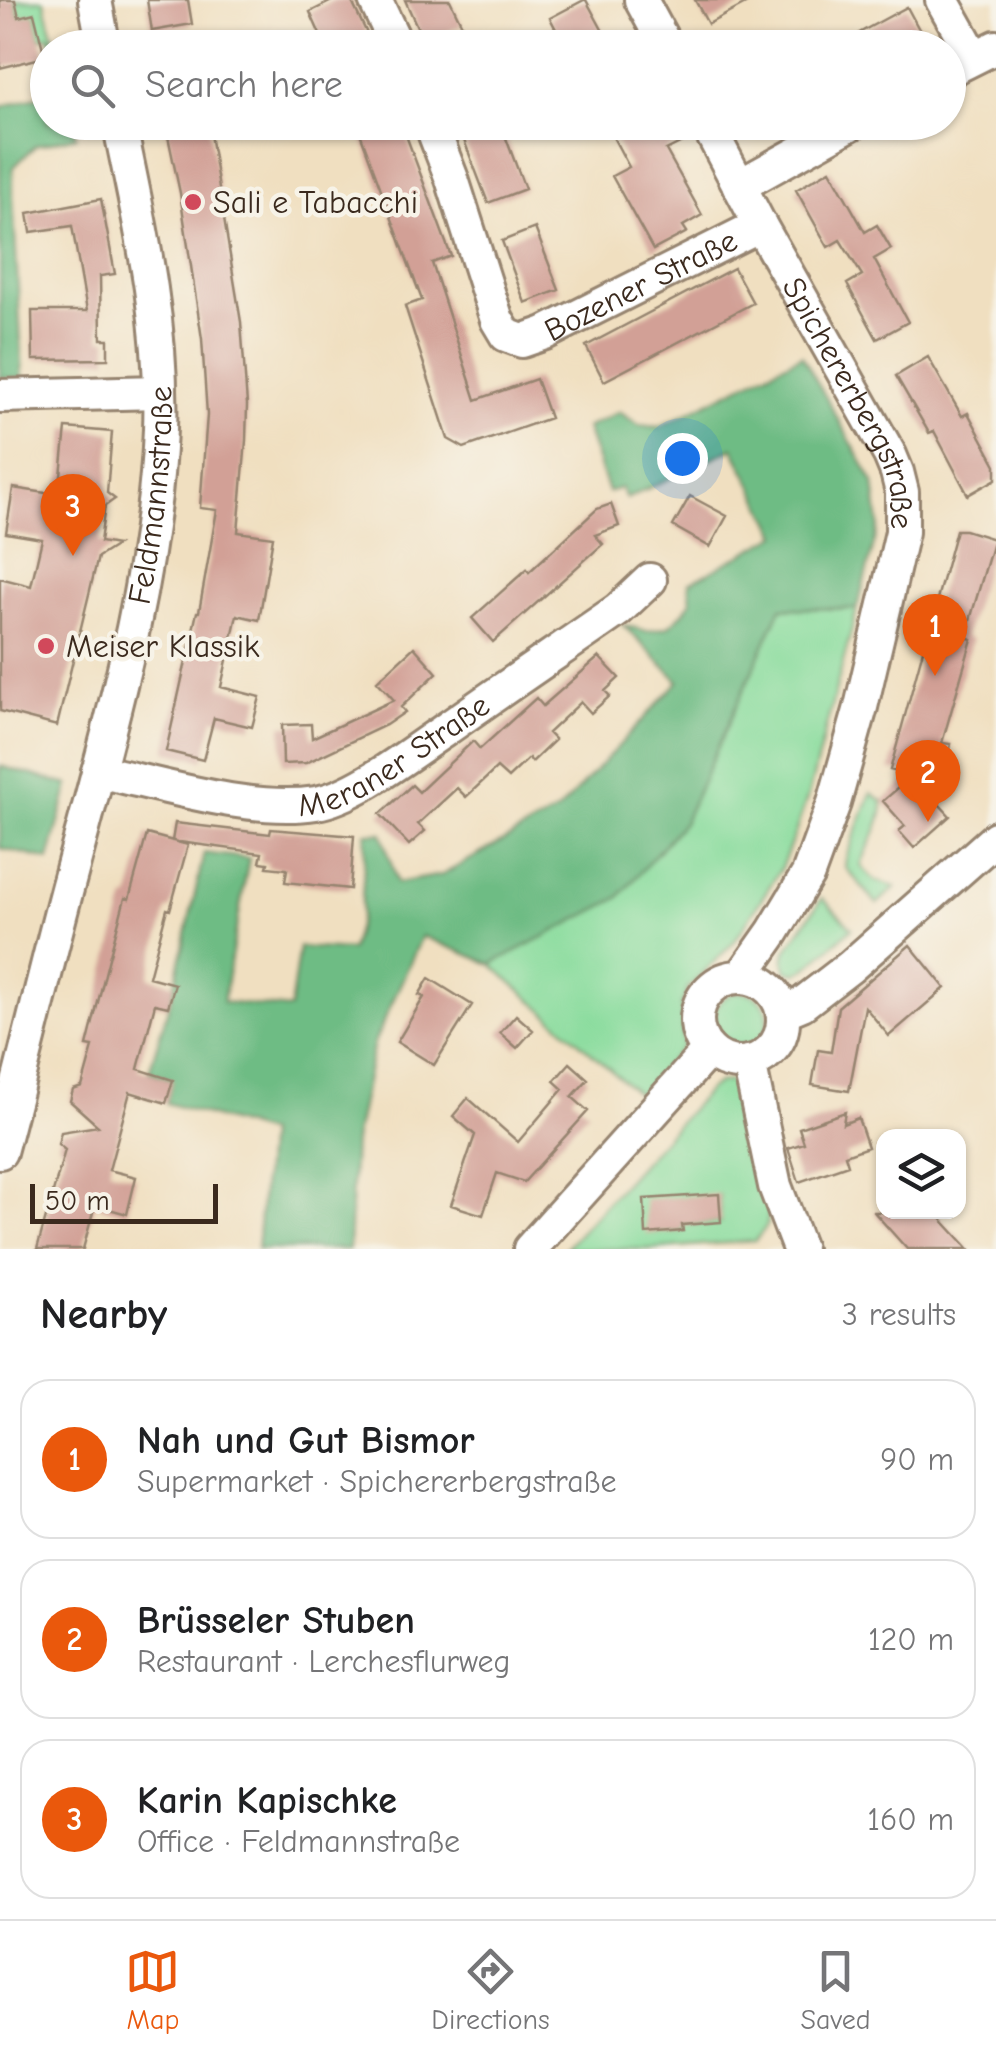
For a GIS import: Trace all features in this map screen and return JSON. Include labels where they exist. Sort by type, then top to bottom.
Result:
[{"type":"street","points":[[95,0],[101,30]]},
{"type":"street","points":[[375,0],[389,30]]},
{"type":"street","points":[[640,0],[657,30]]},
{"type":"street","points":[[942,0],[958,30]]},
{"type":"street","name":"Feldmannstraße","points":[[0,1152],[98,771],[152,529],[160,392],[153,300],[123,140]]},
{"type":"street","name":"Bozener Straße","points":[[437,140],[497,320],[506,336],[522,341],[562,326],[760,224]]},
{"type":"street","name":"Spichererbergstraße","points":[[709,1050],[698,1032],[701,999],[726,978],[742,976],[773,932],[817,854],[861,707],[900,544],[903,513],[898,472],[890,455],[715,140]]},
{"type":"street","points":[[739,186],[822,140]]},
{"type":"street","points":[[0,396],[160,392]]},
{"type":"street","name":"Meraner Straße","points":[[98,771],[249,802],[287,806],[321,803],[386,770],[618,610],[650,580]]},
{"type":"street","points":[[783,1012],[802,1004],[840,976],[996,838]]},
{"type":"street","points":[[530,1249],[709,1050],[727,1062],[749,1062],[759,1059],[776,1044],[783,1024],[780,1001],[764,983],[742,976]]},
{"type":"street","points":[[749,1062],[775,1186],[799,1249]]},
{"type":"green space","points":[[15,0],[44,0],[52,30],[38,30],[34,14],[19,17]]},
{"type":"green space","points":[[30,99],[30,140],[60,140],[35,146],[13,168],[23,378],[0,378],[0,107]]},
{"type":"green space","points":[[802,355],[874,483],[879,525],[857,609],[781,608],[684,821],[618,898],[491,964],[422,936],[374,1043],[354,1141],[349,1249],[257,1249],[267,1133],[166,1103],[172,1080],[149,1072],[175,984],[204,853],[249,858],[223,1002],[290,1009],[299,947],[351,950],[361,915],[366,833],[382,833],[397,883],[442,875],[559,810],[679,681],[623,625],[647,631],[668,627],[691,601],[689,583],[778,535],[733,448],[626,499],[621,488],[608,492],[586,428],[619,412],[639,425],[659,427]]},
{"type":"green space","points":[[781,608],[857,609],[808,796],[780,870],[734,942],[688,988],[681,1006],[683,1046],[639,1095],[491,964],[618,898],[684,821]]},
{"type":"green space","points":[[0,766],[69,785],[49,860],[0,848]]},
{"type":"green space","points":[[871,793],[883,801],[883,809],[861,866],[875,881],[896,887],[877,904],[845,867]]},
{"type":"green space","points":[[822,898],[852,928],[807,968],[797,973],[787,971],[786,951]]},
{"type":"green space","points":[[741,992],[760,1000],[768,1019],[760,1038],[741,1046],[722,1038],[714,1019],[722,1000]]},
{"type":"green space","points":[[728,1081],[741,1089],[769,1213],[767,1226],[755,1241],[647,1249],[565,1249],[708,1090]],"holes":[[[719,1195],[720,1222],[682,1225],[682,1231],[647,1233]]]},
{"type":"building","points":[[0,0],[15,0],[19,17],[34,13],[38,30],[30,30],[30,61],[0,68]]},
{"type":"building","points":[[147,0],[188,0],[192,24],[152,30]]},
{"type":"building","points":[[334,0],[351,0],[365,30],[318,30],[310,12]]},
{"type":"building","points":[[405,0],[450,0],[462,25],[451,30],[419,30]]},
{"type":"building","points":[[586,0],[602,30],[556,30],[550,18]]},
{"type":"building","points":[[695,0],[753,0],[708,24]]},
{"type":"building","points":[[907,7],[919,30],[864,30]]},
{"type":"building","points":[[169,140],[211,140],[241,322],[247,405],[238,532],[273,537],[259,620],[237,615],[221,687],[260,697],[252,727],[214,718],[203,760],[166,751],[199,612],[217,510],[200,508],[207,415],[202,339]]},
{"type":"building","points":[[363,140],[408,140],[451,256],[432,263],[476,400],[536,379],[550,418],[464,448],[448,439],[405,306],[422,300]]},
{"type":"building","points":[[464,140],[507,140],[525,189],[488,203]]},
{"type":"building","points":[[615,140],[681,140],[666,150],[702,215],[683,226],[687,232],[653,250],[612,176],[629,167]]},
{"type":"building","points":[[830,170],[865,232],[877,225],[891,249],[874,259],[908,322],[877,339],[847,284],[862,275],[840,240],[828,247],[796,190]]},
{"type":"building","points":[[101,199],[115,274],[100,276],[101,339],[108,339],[108,359],[33,360],[32,311],[87,311],[72,226],[31,232],[28,213]]},
{"type":"building","points":[[535,228],[559,290],[525,303],[502,241]]},
{"type":"building","points":[[734,268],[753,303],[604,381],[586,346]]},
{"type":"building","points":[[928,357],[962,416],[968,413],[996,465],[996,479],[968,495],[934,431],[929,433],[896,376]]},
{"type":"building","points":[[66,428],[112,432],[107,493],[115,499],[105,506],[100,542],[117,545],[98,557],[57,726],[0,711],[0,578],[31,586],[42,539],[6,533],[13,488],[59,495]]},
{"type":"building","points":[[690,496],[727,516],[710,547],[673,526]]},
{"type":"building","points":[[611,504],[619,526],[595,535],[603,544],[493,642],[472,618],[597,509]]},
{"type":"building","points":[[956,530],[994,539],[965,637],[972,639],[942,743],[951,744],[938,803],[950,816],[914,848],[899,831],[905,826],[883,801],[913,775],[890,770]]},
{"type":"building","points":[[414,647],[437,673],[401,707],[405,712],[306,763],[283,764],[282,725],[311,724],[312,738],[394,700],[377,681]]},
{"type":"building","points":[[599,657],[619,678],[605,691],[610,696],[591,713],[581,702],[548,733],[555,740],[532,762],[529,758],[508,778],[497,768],[466,797],[457,788],[418,824],[425,831],[409,845],[380,814],[412,785],[419,792],[473,741],[480,749],[536,698],[543,706]]},
{"type":"building","points":[[175,823],[270,834],[271,829],[354,836],[350,889],[285,882],[287,869],[267,867],[268,863],[260,862],[262,853],[172,841]]},
{"type":"building","points":[[147,834],[188,845],[149,977],[175,984],[168,1007],[155,1004],[138,1069],[173,1080],[166,1103],[130,1092],[109,1170],[136,1177],[127,1214],[95,1205],[83,1249],[37,1249],[65,1150],[58,1144],[61,1132],[98,1126],[70,1101],[73,1090],[82,1087],[93,1047],[87,1046],[108,962]]},
{"type":"building","points":[[910,945],[945,988],[889,1036],[865,1007],[849,1091],[812,1085],[818,1050],[831,1052],[838,1007]]},
{"type":"building","points":[[429,978],[472,1005],[434,1065],[397,1042],[424,997],[419,995]]},
{"type":"building","points":[[516,1015],[533,1030],[517,1048],[500,1033]]},
{"type":"building","points":[[570,1063],[588,1079],[572,1097],[588,1111],[524,1182],[497,1173],[483,1215],[451,1205],[475,1135],[453,1116],[468,1098],[518,1142],[563,1089],[554,1081]]},
{"type":"building","points":[[845,1112],[843,1124],[858,1118],[868,1147],[845,1155],[848,1165],[799,1182],[788,1148],[804,1143],[799,1128]]},
{"type":"building","points":[[719,1194],[721,1222],[682,1225],[683,1231],[646,1234],[644,1199]]},
{"type":"building","points":[[880,1219],[941,1219],[969,1249],[907,1249]]},
{"type":"place","name":"Sali e Tabacchi","points":[[193,202]]},
{"type":"place","name":"Karin Kapischke","points":[[73,556]]},
{"type":"place","name":"Meiser Klassik","points":[[46,646]]},
{"type":"place","name":"Nah und Gut Bismor","points":[[935,676]]},
{"type":"place","name":"Brüsseler Stuben","points":[[928,822]]}]
